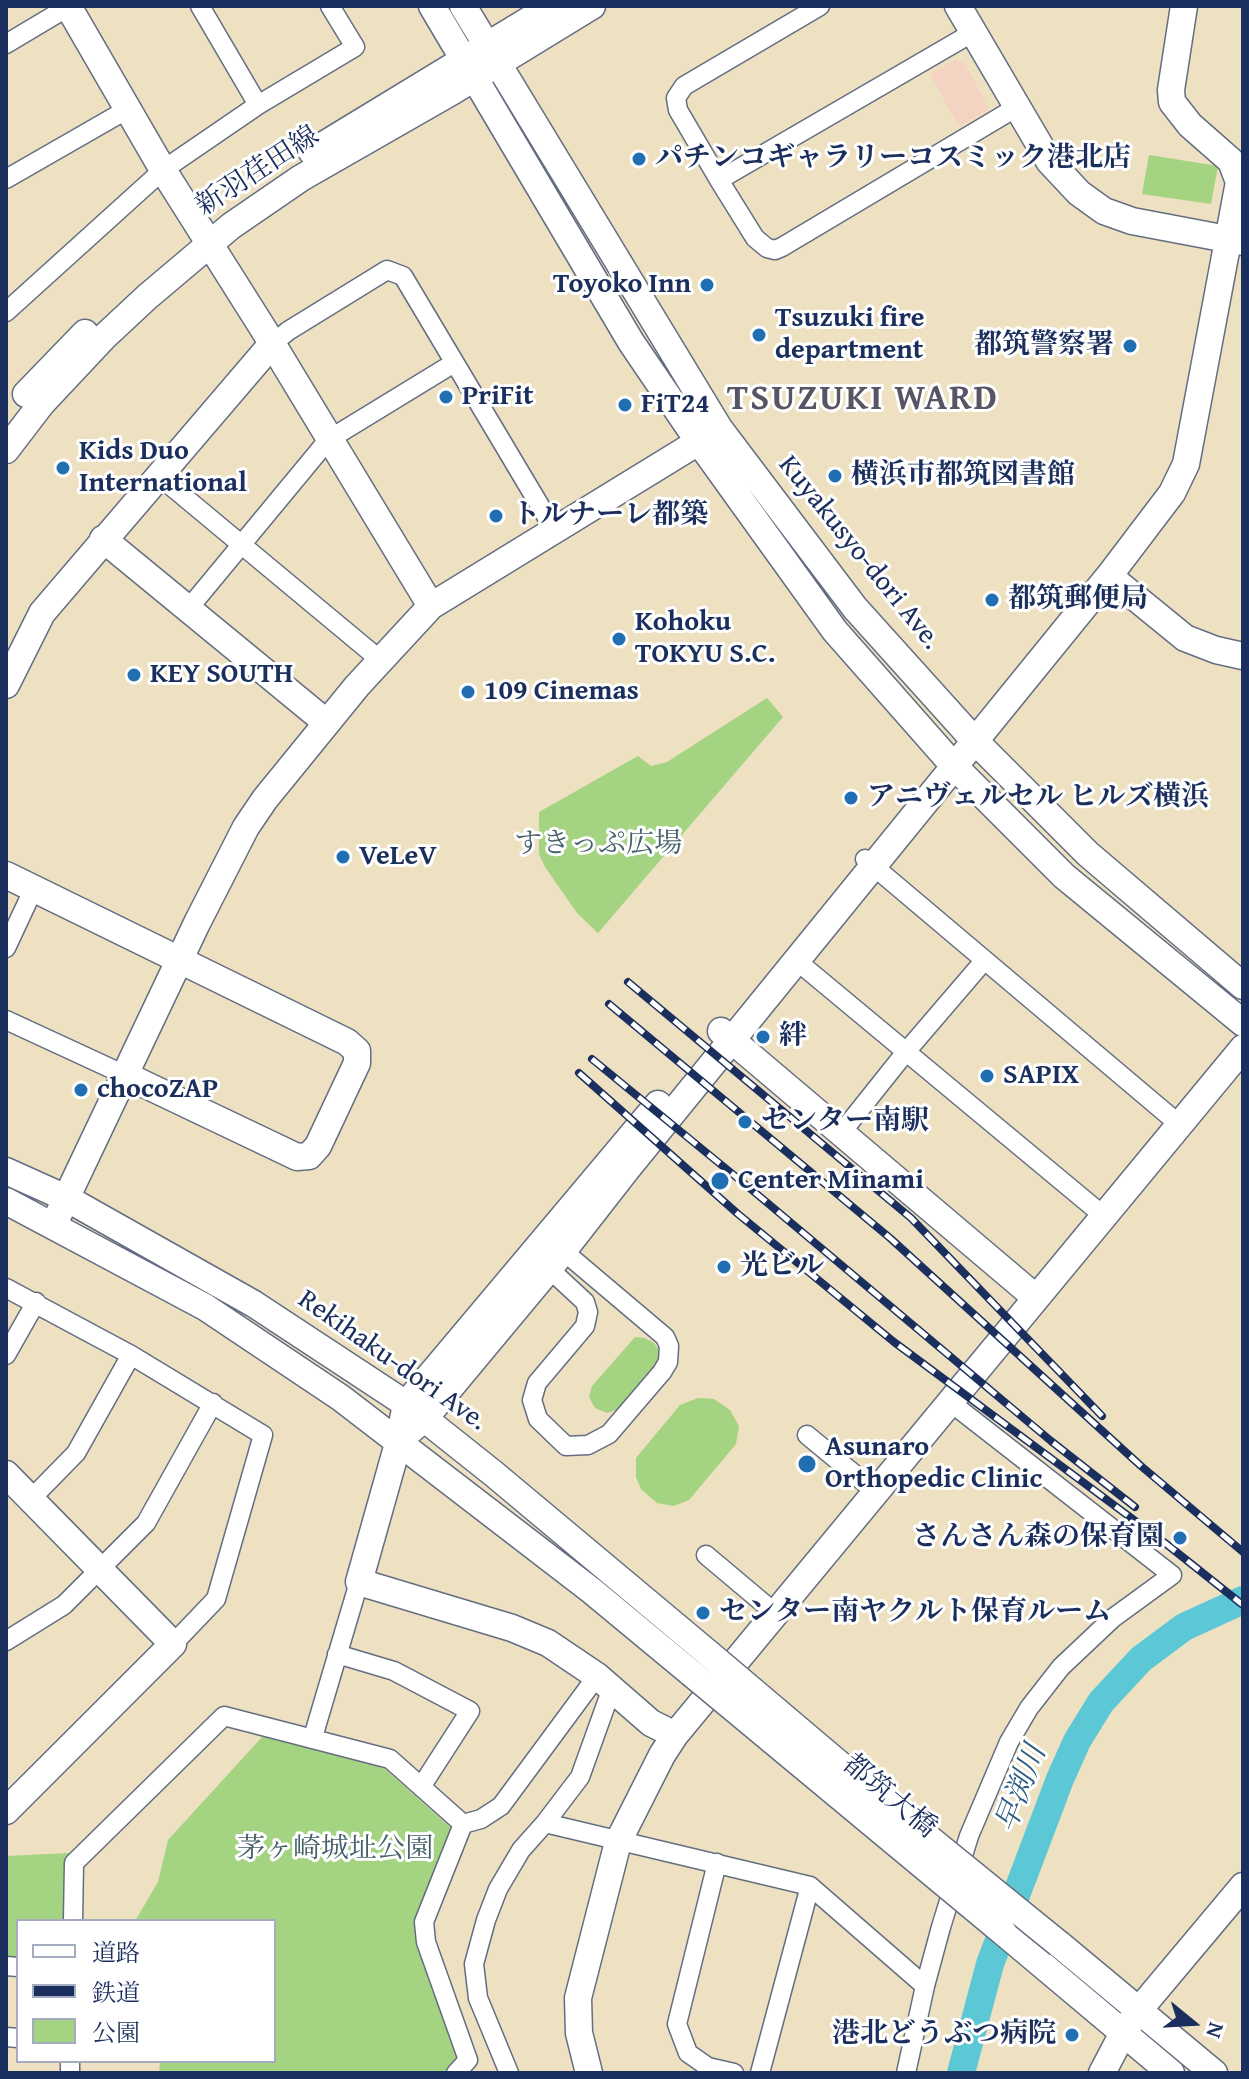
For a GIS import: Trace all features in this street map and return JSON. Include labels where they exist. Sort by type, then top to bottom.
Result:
[{"type":"street","points":[[6,44],[68,6],[163,170],[431,606]]},
{"type":"street","points":[[200,6],[258,105]]},
{"type":"street","points":[[6,312],[163,170],[258,105],[355,47],[330,6]]},
{"type":"street","name":"Kuyakusyo-dori Ave.","points":[[432,6],[631,342],[855,608],[974,740],[1088,854],[1243,986]]},
{"type":"street","name":"Kuyakusyo-dori Ave.","points":[[463,6],[709,435],[835,631],[950,761],[1064,876],[1243,1023]]},
{"type":"street","name":"新羽荏田線","points":[[492,55],[552,6]]},
{"type":"street","name":"新羽荏田線","points":[[6,422],[56,360],[205,236],[492,55],[592,6]]},
{"type":"street","points":[[820,6],[684,86],[676,98],[678,110],[760,244],[775,250],[1017,107]]},
{"type":"street","points":[[958,6],[1017,107],[1068,184],[1104,211],[1132,221],[1236,240]]},
{"type":"street","points":[[313,1737],[399,1440],[416,1411],[950,761],[974,740],[1109,576],[1172,493],[1186,464],[1236,240],[1239,182],[1235,166],[1180,115],[1172,102],[1171,90],[1184,6]]},
{"type":"street","points":[[719,180],[972,33]]},
{"type":"street","points":[[6,179],[128,109]]},
{"type":"street","name":"新羽荏田線","points":[[6,450],[42,403],[205,236]]},
{"type":"street","points":[[6,685],[42,613],[272,344],[387,270],[403,276],[555,531]]},
{"type":"street","points":[[189,608],[328,440],[454,363]]},
{"type":"street","points":[[53,1226],[246,827],[265,799],[379,659],[431,606],[709,435]]},
{"type":"street","points":[[159,476],[379,659]]},
{"type":"street","points":[[103,539],[327,723]]},
{"type":"street","points":[[1109,576],[1185,638],[1243,656]]},
{"type":"street","points":[[727,1036],[797,961],[869,863]]},
{"type":"street","points":[[869,863],[1180,1125]]},
{"type":"street","points":[[6,875],[347,1042],[357,1051],[357,1063],[318,1146],[309,1156],[297,1157],[6,1020]]},
{"type":"street","points":[[6,948],[34,888]]},
{"type":"street","points":[[797,961],[1105,1217]]},
{"type":"street","points":[[842,1132],[983,962]]},
{"type":"street","points":[[727,1036],[1035,1297]]},
{"type":"street","points":[[589,2073],[579,2033],[578,1998],[618,1842],[662,1755],[775,1613],[1243,1048]]},
{"type":"street","name":"Rekihaku-dori Ave.","points":[[6,1171],[66,1198],[254,1304],[416,1411],[699,1663]]},
{"type":"street","points":[[6,1201],[223,1318],[399,1440],[592,1591],[699,1663]]},
{"type":"street","points":[[548,1252],[665,1337],[669,1346],[668,1362],[662,1372],[609,1434],[588,1445],[566,1446],[538,1419],[532,1400],[537,1383],[585,1326],[588,1312],[585,1302],[548,1252]]},
{"type":"street","points":[[6,1288],[131,1355],[263,1435],[216,1599],[6,1811]]},
{"type":"street","points":[[6,1355],[36,1302]]},
{"type":"street","points":[[31,1499],[76,1453],[131,1355]]},
{"type":"street","points":[[906,2073],[925,1986],[969,1836],[1009,1742],[1029,1708],[1061,1667],[1113,1618],[1172,1575],[950,1402]]},
{"type":"street","points":[[6,1641],[64,1605],[146,1523],[213,1403]]},
{"type":"street","points":[[810,1438],[876,1492]]},
{"type":"street","points":[[6,1474],[173,1644]]},
{"type":"street","points":[[706,1555],[775,1613]]},
{"type":"street","points":[[359,1582],[512,1628],[561,1650],[651,1723],[675,1735]]},
{"type":"street","points":[[337,1654],[394,1671],[470,1711],[421,1787]]},
{"type":"street","name":"都筑大橋","points":[[699,1663],[884,1802],[1139,2010]]},
{"type":"street","name":"都筑大橋","points":[[699,1663],[1046,1969],[1123,2033]]},
{"type":"street","points":[[509,2073],[478,1998],[474,1964],[498,1889],[521,1850],[580,1777],[604,1682]]},
{"type":"street","points":[[463,1824],[481,1819],[501,1806],[604,1682]]},
{"type":"street","points":[[73,1919],[74,1863],[224,1716],[390,1759],[463,1824]]},
{"type":"street","points":[[545,1823],[810,1886],[925,1986]]},
{"type":"street","points":[[463,1824],[424,1922],[426,1942],[467,2067]]},
{"type":"street","points":[[717,1863],[677,2024],[688,2053],[708,2067],[734,2073]]},
{"type":"street","points":[[760,2073],[810,1886]]},
{"type":"street","points":[[1102,2073],[1139,2010],[1243,1886]]},
{"type":"street","points":[[1139,2010],[1214,2073]]},
{"type":"street","points":[[1123,2033],[1171,2073]]},
{"type":"shaded area","points":[[955,60],[965,63],[989,109],[959,127],[930,74]]},
{"type":"green space","points":[[1149,155],[1218,166],[1211,204],[1142,194]]},
{"type":"green space","name":"すきっぷ広場","points":[[767,698],[783,717],[598,933],[577,913],[545,867],[539,854],[539,812],[638,756],[651,766],[667,762]]},
{"type":"green space","points":[[635,1337],[654,1343],[660,1351],[658,1365],[619,1409],[607,1413],[595,1408],[589,1397],[592,1386]]},
{"type":"green space","points":[[698,1398],[714,1399],[730,1410],[739,1426],[736,1444],[689,1500],[674,1506],[657,1503],[641,1489],[636,1477],[636,1458],[680,1405]]},
{"type":"green space","name":"茅ヶ崎城址公園","points":[[263,1736],[355,1758],[385,1769],[451,1828],[416,1920],[417,1943],[458,2055],[446,2073],[159,2073],[160,2063],[276,2063],[276,1919],[136,1919],[158,1882],[168,1840]]},
{"type":"green space","points":[[69,1853],[67,1919],[16,1919],[16,1961],[6,1961],[6,1856]]},
{"type":"waterway","name":"早渕川","points":[[961,2073],[990,1964],[1077,1741],[1101,1702],[1141,1659],[1184,1627],[1243,1600]]},
{"type":"railway","points":[[628,982],[911,1218],[1102,1416]]},
{"type":"railway","points":[[609,1004],[890,1238],[1141,1466],[1243,1552]]},
{"type":"railway","points":[[592,1059],[1051,1441],[1135,1507]]},
{"type":"railway","points":[[579,1073],[738,1214],[894,1342],[1165,1543],[1243,1605]]},
{"type":"place","name":"パチンコギャラリーコスミック港北店","points":[[639,159]]},
{"type":"place","name":"Toyoko Inn","points":[[707,285]]},
{"type":"place","name":"Tsuzuki fire department","points":[[759,335]]},
{"type":"place","name":"都筑警察署","points":[[1130,346]]},
{"type":"place","name":"PriFit","points":[[446,397]]},
{"type":"place","name":"FiT24","points":[[625,405]]},
{"type":"place","name":"Kids Duo International","points":[[63,468]]},
{"type":"place","name":"横浜市都筑図書館","points":[[835,476]]},
{"type":"place","name":"トルナーレ都築","points":[[496,516]]},
{"type":"place","name":"都筑郵便局","points":[[992,600]]},
{"type":"place","name":"Kohoku TOKYU S.C.","points":[[619,639]]},
{"type":"place","name":"KEY SOUTH","points":[[134,675]]},
{"type":"place","name":"109 Cinemas","points":[[468,692]]},
{"type":"place","name":"アニヴェルセル ヒルズ横浜","points":[[851,798]]},
{"type":"place","name":"VeLeV","points":[[343,857]]},
{"type":"place","name":"絆","points":[[763,1037]]},
{"type":"place","name":"SAPIX","points":[[987,1076]]},
{"type":"place","name":"chocoZAP","points":[[81,1090]]},
{"type":"place","name":"センター南駅","points":[[745,1122]]},
{"type":"place","name":"Center Minami","points":[[720,1181]]},
{"type":"place","name":"光ビル","points":[[724,1267]]},
{"type":"place","name":"Asunaro Orthopedic Clinic","points":[[807,1464]]},
{"type":"place","name":"さんさん森の保育園","points":[[1180,1538]]},
{"type":"place","name":"センター南ヤクルト保育ルーム","points":[[703,1613]]},
{"type":"place","name":"港北どうぶつ病院","points":[[1072,2035]]},
{"type":"district","name":"TSUZUKI WARD","points":[[863,400]]}]
